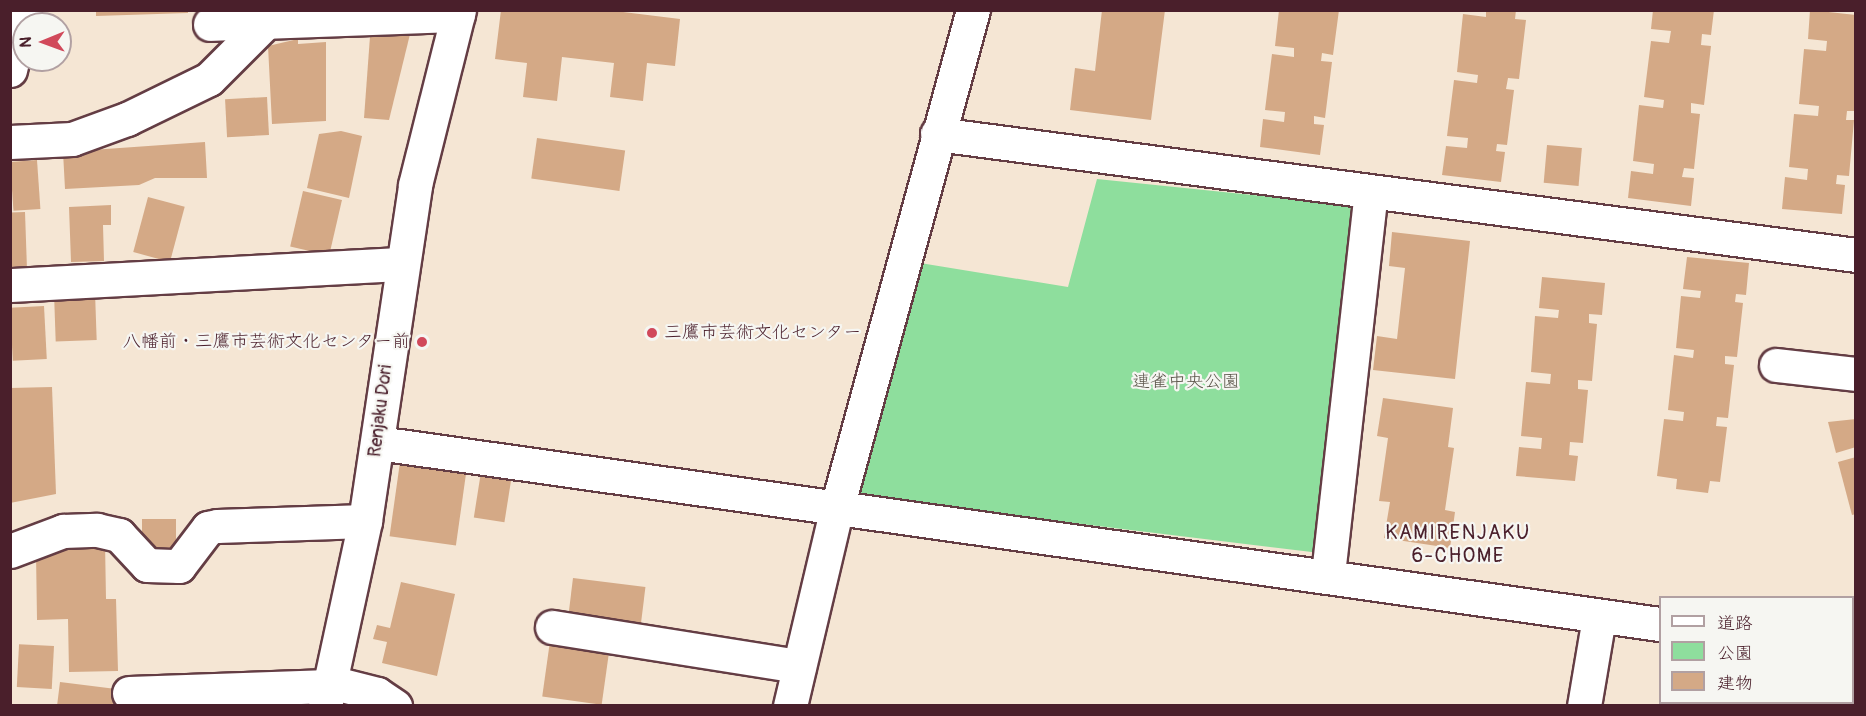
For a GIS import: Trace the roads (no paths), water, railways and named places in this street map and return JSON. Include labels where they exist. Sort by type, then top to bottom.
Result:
[{"type":"street","points":[[10,70],[24,10]]},
{"type":"street","points":[[790,705],[836,511],[937,134],[973,10]]},
{"type":"street","points":[[210,24],[459,13]]},
{"type":"street","name":"Renjaku Dori","points":[[328,691],[365,521],[378,443],[401,264],[459,13]]},
{"type":"street","points":[[10,142],[72,139],[127,119],[209,79],[266,22]]},
{"type":"street","points":[[937,134],[1856,255]]},
{"type":"street","points":[[1328,574],[1371,192]]},
{"type":"street","points":[[10,285],[401,264]]},
{"type":"street","points":[[1776,365],[1856,374]]},
{"type":"street","points":[[378,443],[836,511],[1328,574],[1599,617],[1659,624]]},
{"type":"street","points":[[10,551],[63,531],[97,530],[119,535],[147,565],[179,566],[208,528],[365,521]]},
{"type":"street","points":[[1584,705],[1599,617]]},
{"type":"street","points":[[552,627],[799,666]]},
{"type":"street","points":[[129,693],[328,691],[377,694],[395,705]]},
{"type":"place","name":"三鷹市芸術文化センター","points":[[652,333]]},
{"type":"place","name":"八幡前・三鷹市芸術文化センター前","points":[[422,342]]},
{"type":"district","name":"KAMIRENJAKU 6-CHOME","points":[[1458,544]]},
{"type":"park label","name":"連雀中央公園","points":[[1186,382]]}]
